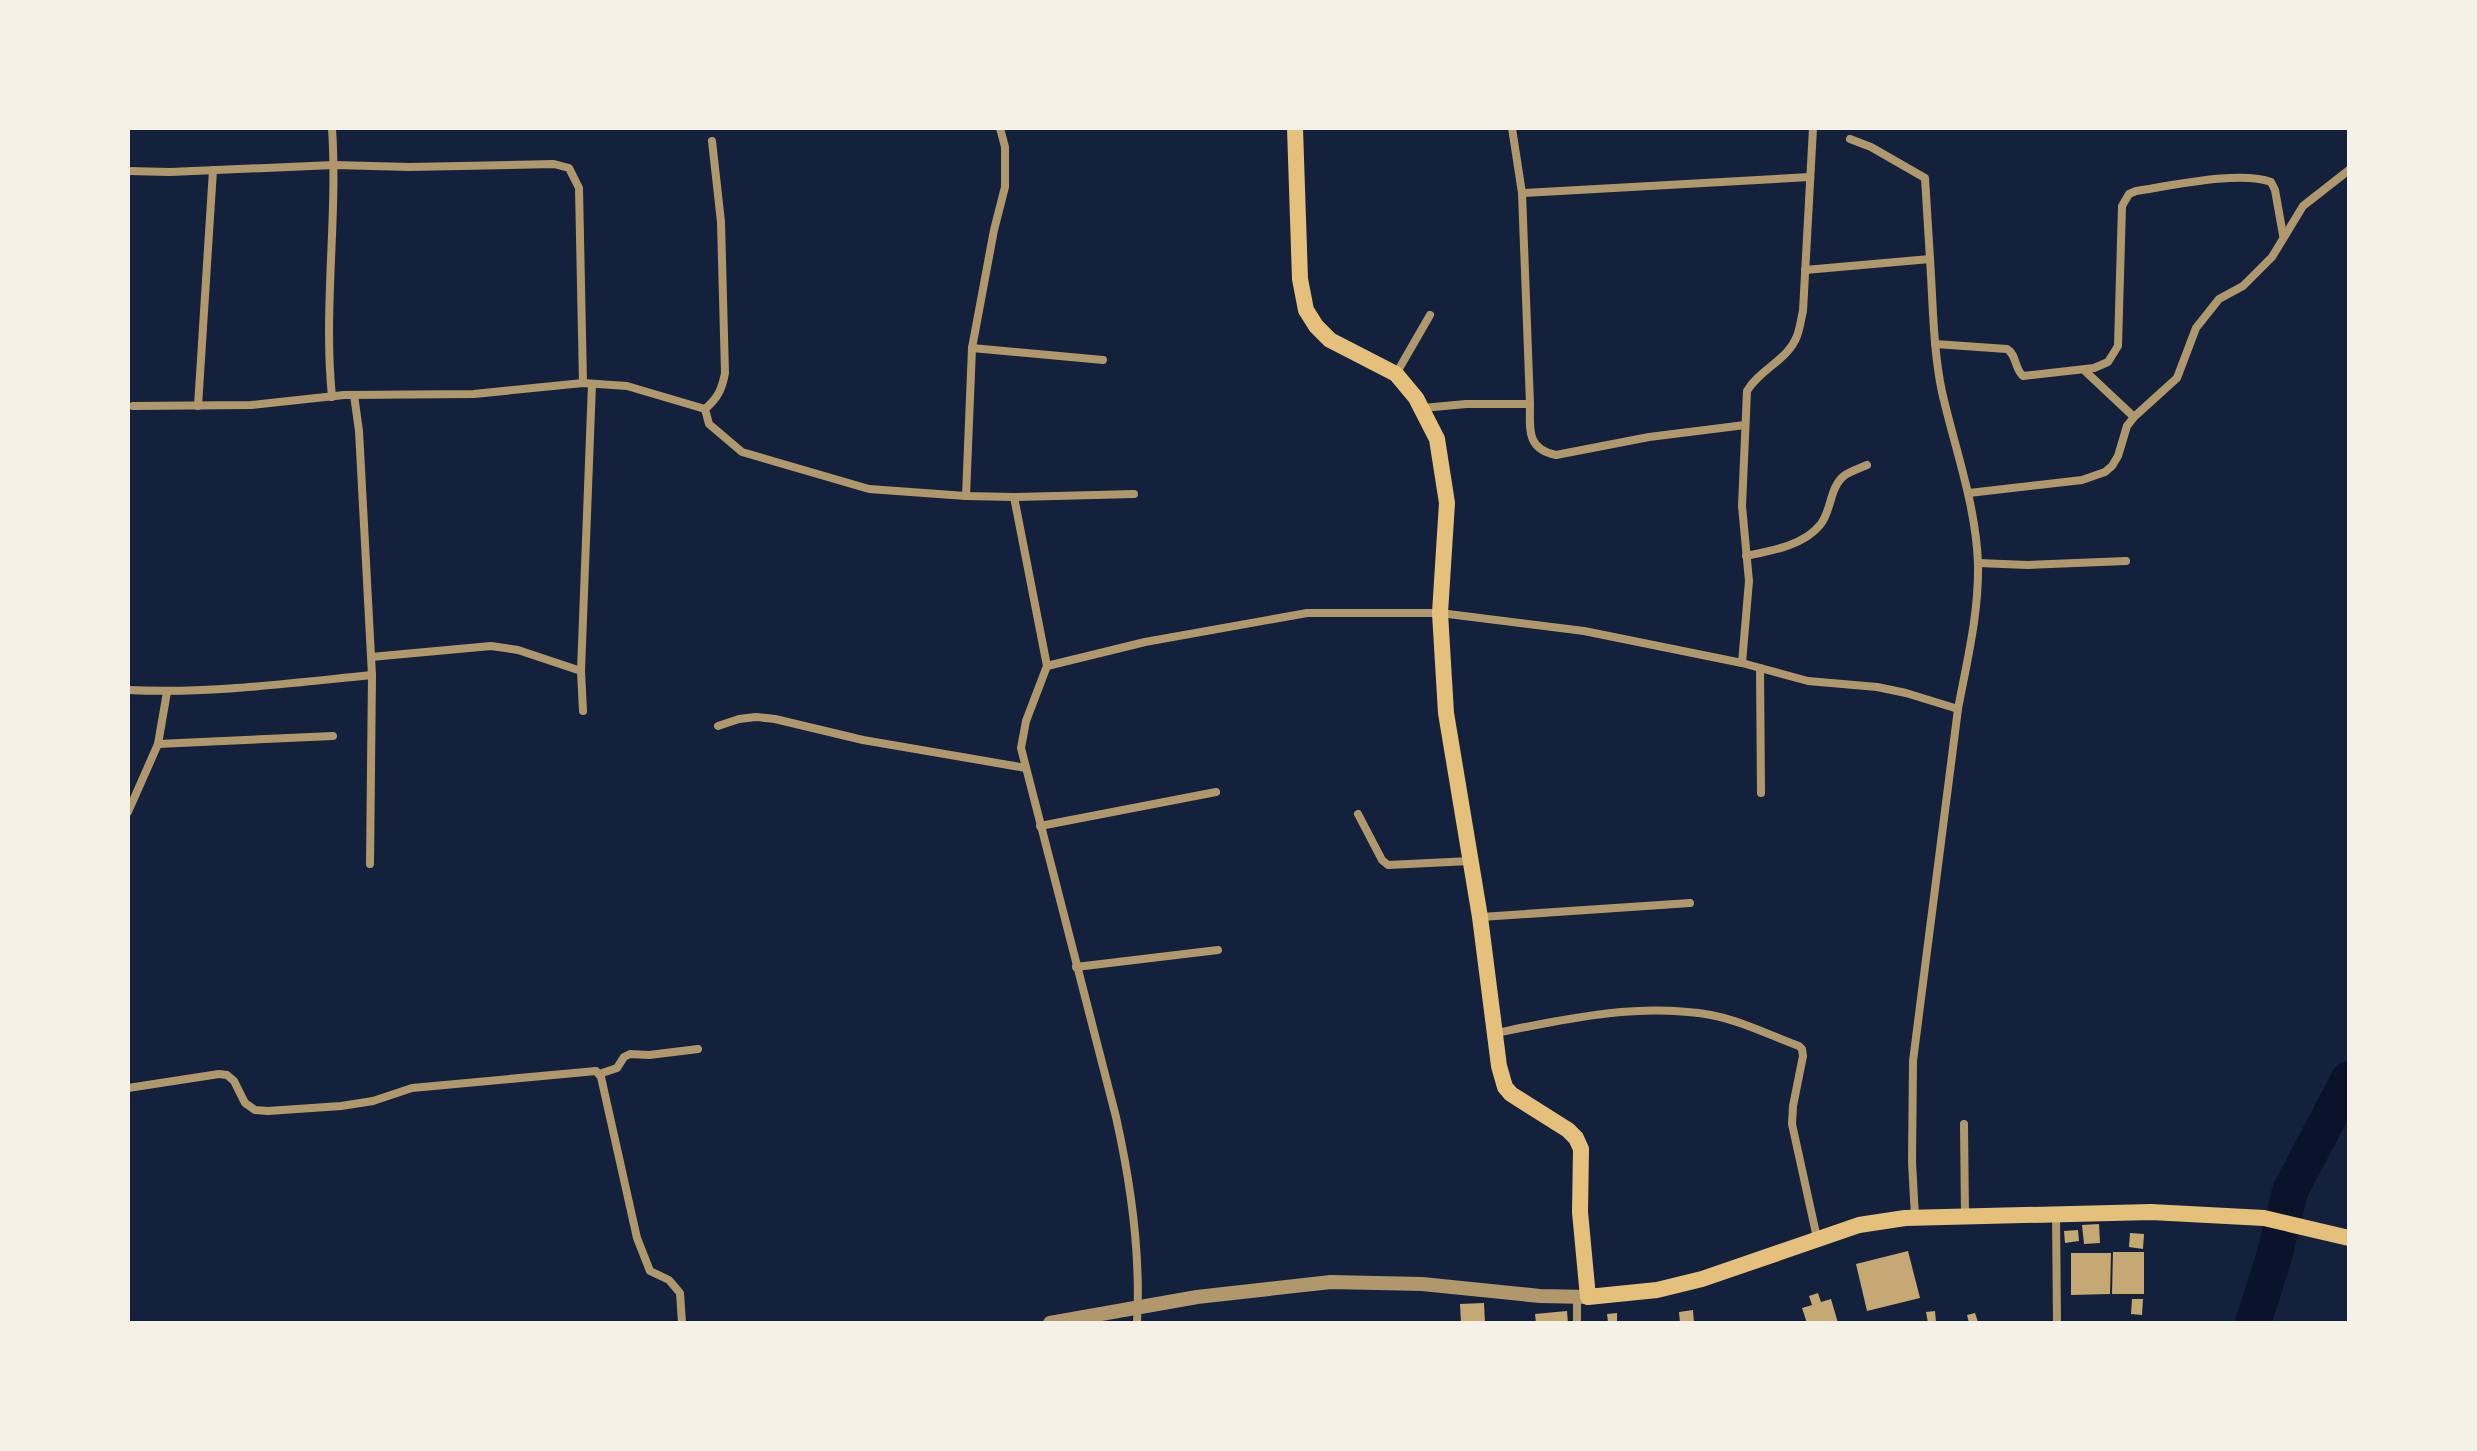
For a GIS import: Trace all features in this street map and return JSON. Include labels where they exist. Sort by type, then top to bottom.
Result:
[{"type":"main road","points":[[1295,128],[1300,279],[1306,310],[1330,340],[1396,374],[1423,408],[1437,439],[1447,503],[1440,613],[1446,713],[1480,917],[1499,1066],[1505,1087],[1568,1130],[1581,1149],[1582,1297],[1657,1290],[1702,1279],[1817,1238],[1885,1220],[2151,1212],[2264,1218],[2349,1238]]},
{"type":"street","points":[[332,128],[334,165],[328,332],[332,397]]},
{"type":"street","points":[[966,496],[972,348],[1005,187],[1005,147],[1000,128]]},
{"type":"street","points":[[1512,128],[1522,193],[1530,433],[1535,444],[1544,452],[1556,455],[1649,437],[1745,425]]},
{"type":"street","points":[[1742,663],[1749,581],[1742,506],[1747,391],[1754,379],[1785,355],[1797,337],[1803,311],[1813,128]]},
{"type":"street","points":[[1850,139],[1871,147],[1925,178],[1935,344],[1942,389],[1969,493],[1978,563],[1975,612],[1958,709],[1913,1061],[1915,1218]]},
{"type":"street","points":[[705,409],[722,390],[725,373],[721,222],[712,141]]},
{"type":"street","points":[[128,171],[334,165],[554,164],[569,168],[579,188],[588,384],[581,671],[583,711]]},
{"type":"street","points":[[198,406],[213,170]]},
{"type":"street","points":[[1969,493],[2082,480],[2105,472],[2118,456],[2127,426],[2177,378],[2196,328],[2219,299],[2243,286],[2272,257],[2303,206],[2349,170]]},
{"type":"street","points":[[1522,193],[1810,177]]},
{"type":"street","points":[[1935,344],[2007,349],[2014,356],[2017,371],[2023,376],[2084,370],[2108,362],[2118,346],[2122,206],[2129,194],[2136,191],[2209,180],[2260,177],[2271,182],[2275,190],[2283,235]]},
{"type":"street","points":[[1805,270],[1930,259]]},
{"type":"street","points":[[1396,374],[1430,315]]},
{"type":"street","points":[[972,348],[1103,360]]},
{"type":"street","points":[[2084,370],[2134,417]]},
{"type":"street","points":[[133,406],[251,405],[354,395],[474,394],[588,384],[627,386],[705,409]]},
{"type":"street","points":[[354,395],[360,446],[372,675],[370,864]]},
{"type":"street","points":[[1423,408],[1530,404]]},
{"type":"street","points":[[705,409],[709,424],[742,452],[869,489],[1014,497],[1134,494]]},
{"type":"street","points":[[1746,556],[1778,549],[1799,540],[1820,525],[1835,486],[1841,479],[1867,465]]},
{"type":"street","points":[[1014,497],[1047,666],[1021,737],[1021,748],[1127,1169],[1134,1210],[1137,1323]]},
{"type":"street","points":[[1978,563],[2028,565],[2126,561]]},
{"type":"street","points":[[1047,666],[1145,642],[1307,613],[1440,613],[1584,631],[1742,663],[1808,681],[1877,687],[1958,709]]},
{"type":"street","points":[[371,657],[491,646],[518,650],[581,671]]},
{"type":"street","points":[[1760,668],[1761,793]]},
{"type":"street","points":[[128,690],[167,692],[247,688],[372,675]]},
{"type":"street","points":[[128,812],[158,744],[167,692]]},
{"type":"street","points":[[718,726],[739,719],[775,719],[863,740],[1026,768]]},
{"type":"street","points":[[158,744],[333,736]]},
{"type":"street","points":[[1040,826],[1216,792]]},
{"type":"street","points":[[1358,814],[1382,860],[1388,865],[1471,860]]},
{"type":"street","points":[[1480,917],[1690,903]]},
{"type":"street","points":[[1076,967],[1218,950]]},
{"type":"street","points":[[1496,1033],[1569,1018],[1681,1010],[1761,1029],[1799,1046],[1803,1056],[1792,1124],[1817,1238]]},
{"type":"street","points":[[599,1074],[617,1068],[630,1054],[698,1049]]},
{"type":"street","points":[[128,1088],[227,1075],[234,1081],[245,1103],[255,1110],[268,1111],[373,1101],[412,1088],[593,1070],[599,1074],[637,1238],[650,1271],[669,1280],[680,1293],[682,1323]]},
{"type":"street","points":[[1964,1124],[1965,1216]]},
{"type":"street","points":[[2056,1213],[2057,1323]]},
{"type":"street","points":[[1050,1323],[1197,1297],[1331,1282],[1422,1284],[1540,1296],[1582,1297],[1577,1323]]},
{"type":"building","points":[[2099,1224],[2100,1243],[2084,1244],[2082,1225]]},
{"type":"building","points":[[2078,1230],[2079,1241],[2065,1243],[2064,1231]]},
{"type":"building","points":[[2130,1233],[2144,1234],[2143,1249],[2129,1247]]},
{"type":"building","points":[[1908,1251],[1920,1298],[1867,1311],[1856,1264]]},
{"type":"building","points":[[2113,1252],[2144,1252],[2144,1294],[2112,1294]]},
{"type":"building","points":[[2071,1253],[2111,1253],[2110,1294],[2071,1295]]},
{"type":"building","points":[[1818,1293],[1821,1302],[1831,1299],[1838,1323],[1807,1323],[1802,1308],[1812,1305],[1809,1296]]},
{"type":"building","points":[[2132,1299],[2143,1299],[2142,1315],[2131,1314]]},
{"type":"building","points":[[1484,1303],[1485,1323],[1461,1323],[1460,1304]]},
{"type":"building","points":[[1693,1310],[1694,1323],[1680,1323],[1679,1312]]},
{"type":"building","points":[[1567,1311],[1568,1323],[1536,1323],[1535,1314]]},
{"type":"building","points":[[1935,1311],[1936,1322],[1928,1323],[1926,1312]]},
{"type":"building","points":[[1617,1313],[1617,1322],[1608,1322],[1607,1314]]},
{"type":"building","points":[[1975,1313],[1978,1322],[1969,1323],[1967,1315]]},
{"type":"waterway","points":[[2253,1323],[2274,1257],[2290,1191],[2349,1079]]}]
